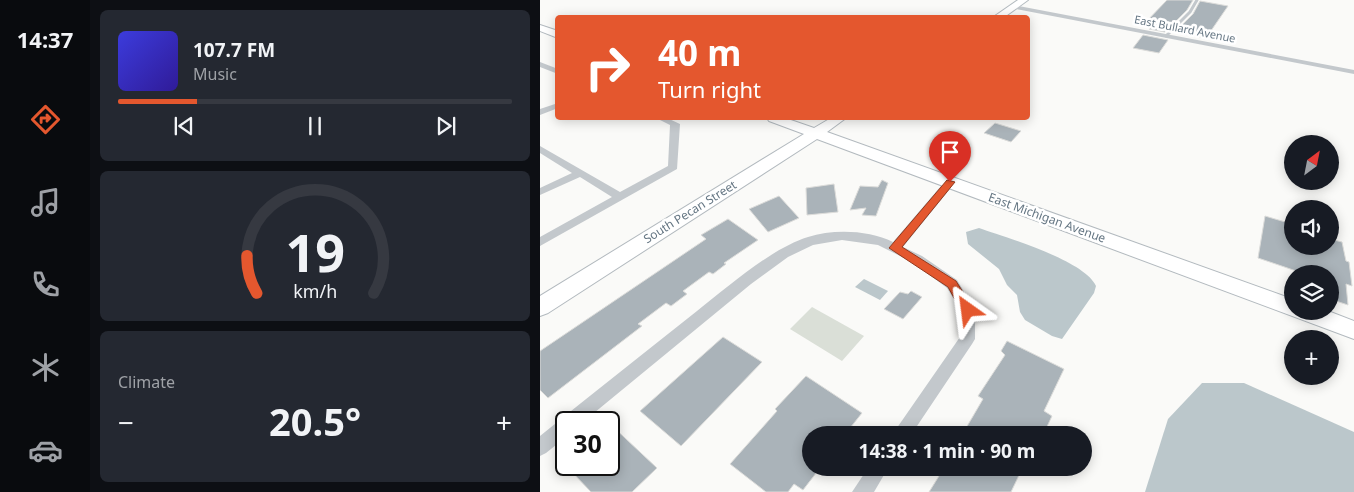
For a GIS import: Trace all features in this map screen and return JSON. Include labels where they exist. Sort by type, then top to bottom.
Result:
[{"type":"street","points":[[1001,15],[1024,0]]},
{"type":"street","name":"East Bullard Avenue","points":[[1013,7],[1354,72]]},
{"type":"street","points":[[540,28],[555,34]]},
{"type":"street","points":[[540,64],[555,71]]},
{"type":"street","points":[[540,112],[555,106]]},
{"type":"street","points":[[540,242],[674,167],[675,124],[665,120]]},
{"type":"street","name":"East Michigan Avenue","points":[[779,120],[1284,305]]},
{"type":"street","name":"South Pecan Street","points":[[540,307],[837,120]]},
{"type":"street","points":[[540,149],[621,197]]},
{"type":"street","points":[[540,192],[580,173]]},
{"type":"street","points":[[895,248],[950,182]]},
{"type":"street","points":[[584,411],[746,280],[784,254],[810,241],[842,236],[881,241],[917,260],[952,284],[968,310],[968,338],[907,426]]},
{"type":"street","points":[[1327,320],[1354,330]]},
{"type":"street","points":[[540,447],[555,435]]},
{"type":"street","points":[[862,492],[873,476]]},
{"type":"lane","points":[[1166,36],[1190,12],[1197,0]]},
{"type":"shaded area","points":[[979,228],[1044,251],[1077,267],[1089,276],[1096,286],[1094,293],[1062,339],[1052,336],[1025,320],[1020,312],[1017,295],[1007,285],[999,269],[968,244],[966,232]]},
{"type":"shaded area","points":[[864,279],[888,291],[880,300],[855,287]]},
{"type":"shaded area","points":[[812,307],[864,336],[842,361],[790,329]]},
{"type":"shaded area","points":[[1202,383],[1244,383],[1354,432],[1354,492],[1145,492],[1168,419]]},
{"type":"building","points":[[1167,0],[1193,0],[1187,10],[1165,32],[1149,29],[1151,26],[1144,24]]},
{"type":"building","points":[[1200,1],[1228,6],[1206,38],[1175,32],[1193,14]]},
{"type":"building","points":[[1143,35],[1168,40],[1159,53],[1133,48]]},
{"type":"building","points":[[995,123],[1021,131],[1011,142],[984,133]]},
{"type":"building","points":[[882,180],[888,183],[876,216],[862,215],[866,208],[850,210],[860,186],[878,187]]},
{"type":"building","points":[[834,184],[838,212],[807,215],[806,188]]},
{"type":"building","points":[[779,196],[799,218],[768,232],[749,209]]},
{"type":"building","points":[[1265,216],[1284,222],[1284,255],[1339,255],[1339,241],[1342,242],[1346,261],[1349,262],[1352,286],[1346,284],[1348,305],[1339,302],[1339,265],[1284,265],[1284,267],[1258,258]]},
{"type":"building","points":[[728,219],[758,240],[724,263],[726,264],[713,274],[709,272],[683,291],[687,294],[671,306],[666,303],[638,324],[642,326],[548,398],[540,390],[540,351],[706,239],[701,235]]},
{"type":"building","points":[[911,291],[922,297],[903,319],[884,309],[900,292],[908,294]]},
{"type":"building","points":[[723,337],[762,362],[681,446],[640,411]]},
{"type":"building","points":[[1007,341],[1064,369],[1044,411],[1052,416],[1047,426],[967,426],[983,399],[978,396],[1005,355],[1001,351]]},
{"type":"building","points":[[806,376],[862,413],[852,426],[802,426],[802,476],[814,476],[803,490],[794,484],[788,492],[766,492],[730,464],[777,411],[775,409]]},
{"type":"building","points":[[620,433],[657,468],[632,492],[591,492],[576,476],[620,476]]},
{"type":"building","points":[[939,476],[1019,476],[1011,492],[929,492]]},
{"type":"route","points":[[950,182],[895,248],[917,260],[952,284],[968,310]]}]
